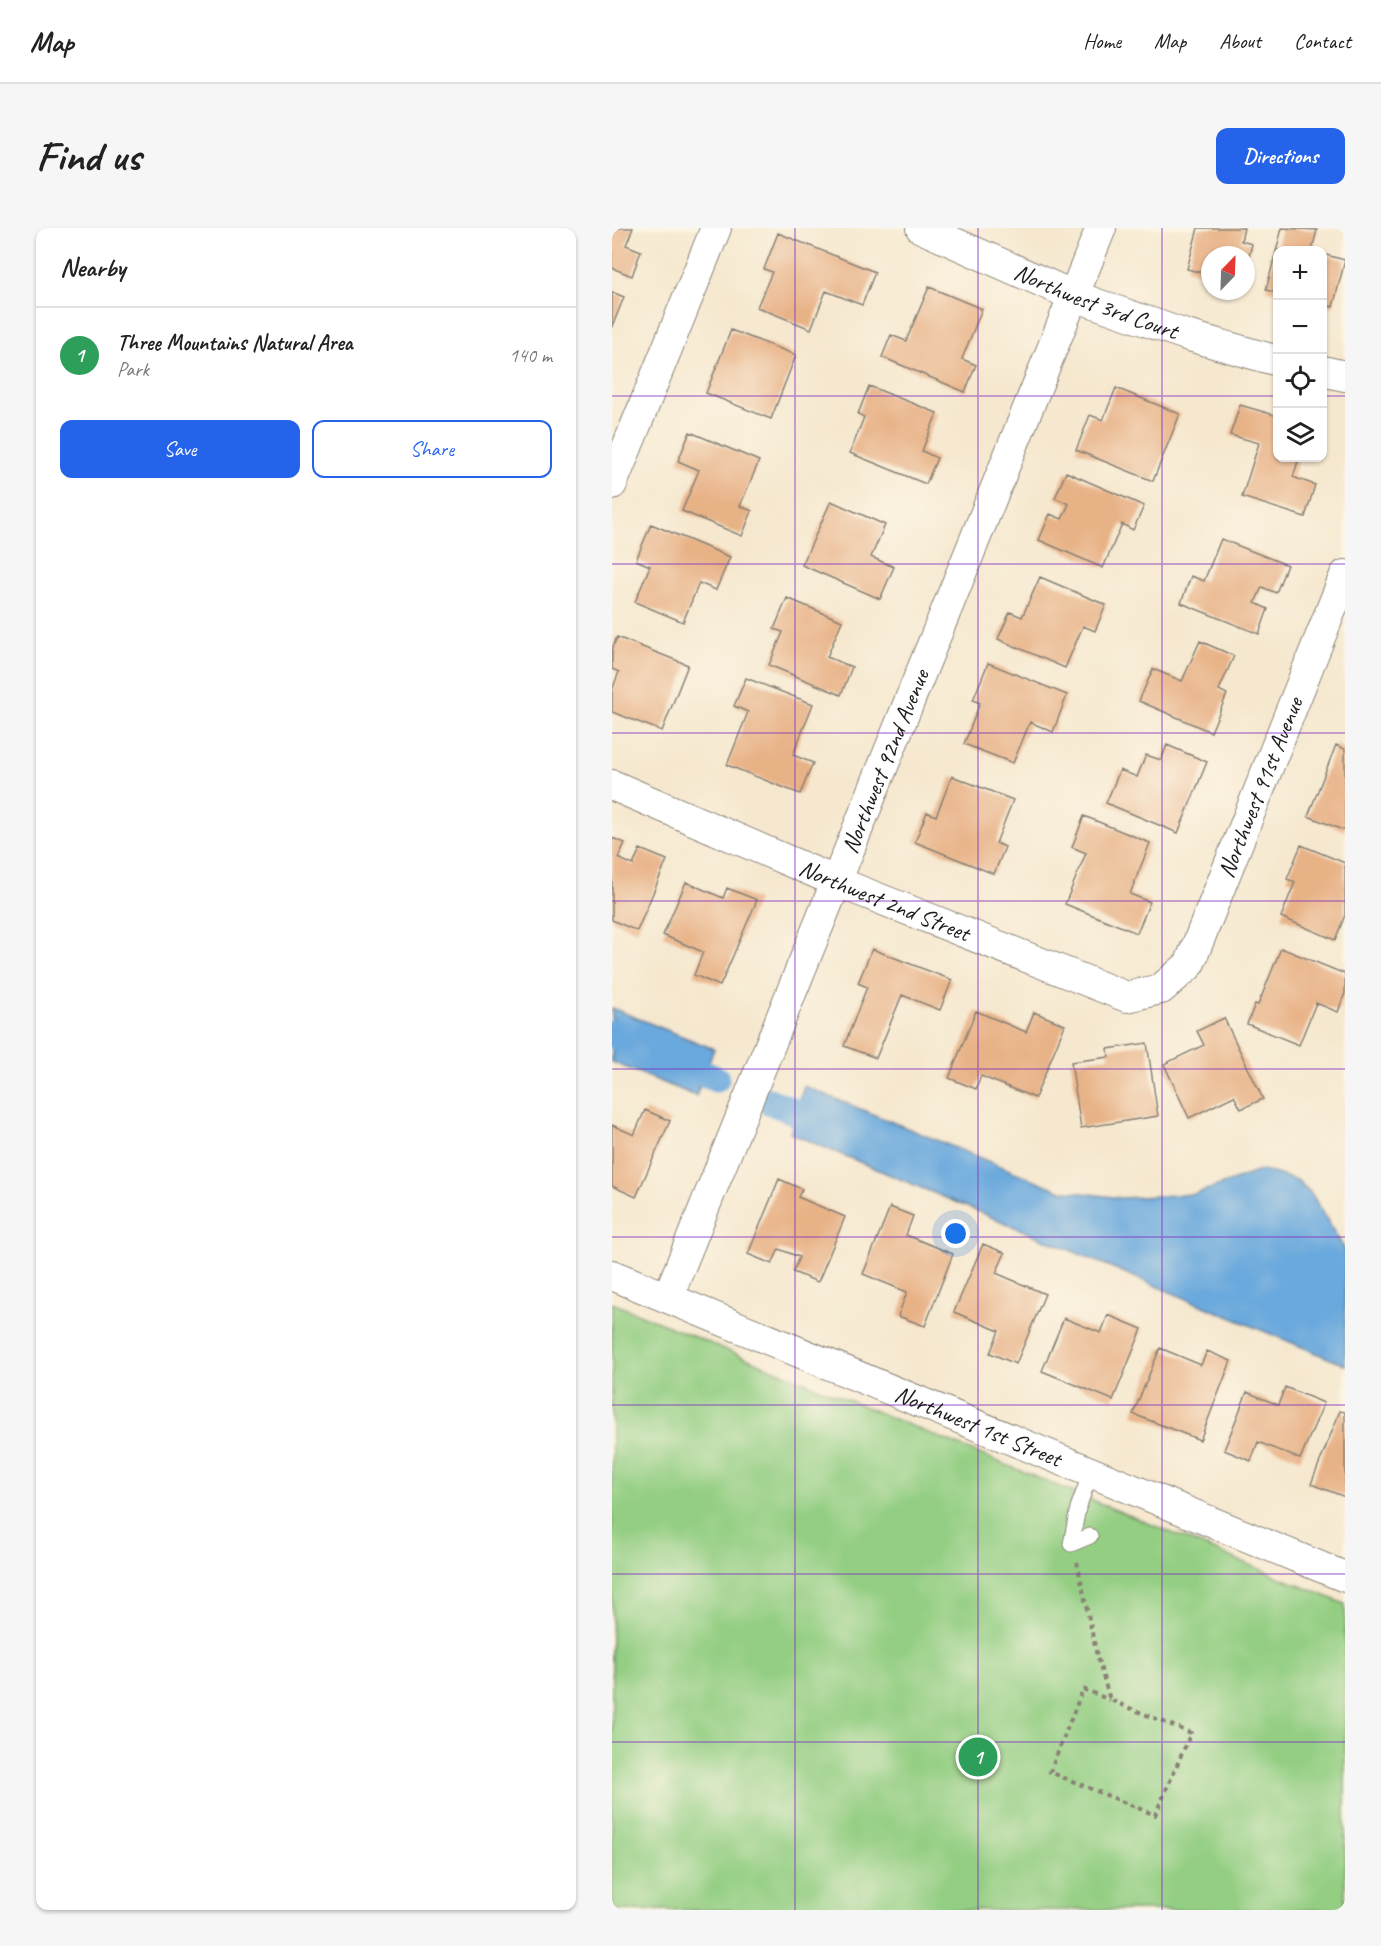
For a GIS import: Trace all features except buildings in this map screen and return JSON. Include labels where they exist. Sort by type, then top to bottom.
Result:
[{"type":"street","points":[[612,484],[716,228]]},
{"type":"street","name":"Northwest 3rd Court","points":[[921,228],[1074,297],[1186,335],[1273,360]]},
{"type":"street","name":"Northwest 92nd Avenue","points":[[668,1297],[1101,228]]},
{"type":"street","points":[[1327,372],[1345,376]]},
{"type":"street","name":"Northwest 91st Avenue","points":[[1161,989],[1189,965],[1345,575]]},
{"type":"street","name":"Northwest 2nd Street","points":[[612,785],[835,881],[1127,997],[1161,989]]},
{"type":"street","name":"Northwest 1st Street","points":[[612,1275],[1345,1577]]},
{"type":"lane","points":[[1071,1544],[1078,1508],[1091,1472]]},
{"type":"lane","points":[[1071,1544],[1090,1536]]},
{"type":"path","points":[[1071,1544],[1081,1575],[1097,1656],[1110,1700]]},
{"type":"path","points":[[1083,1689],[1110,1700],[1191,1733],[1155,1815],[1050,1772],[1083,1689]]},
{"type":"green space","points":[[612,1303],[1345,1604],[1345,1910],[612,1910]]},
{"type":"water","points":[[612,1008],[714,1049],[696,1096],[612,1062]]},
{"type":"water","points":[[804,1086],[1059,1190],[1121,1198],[1195,1194],[1262,1170],[1297,1180],[1311,1193],[1345,1250],[1345,1365],[790,1133]]},
{"type":"waterway","points":[[612,1034],[716,1079]]},
{"type":"waterway","points":[[769,1101],[829,1126]]},
{"type":"place","name":"Three Mountains Natural Area","points":[[978,1757]]}]
